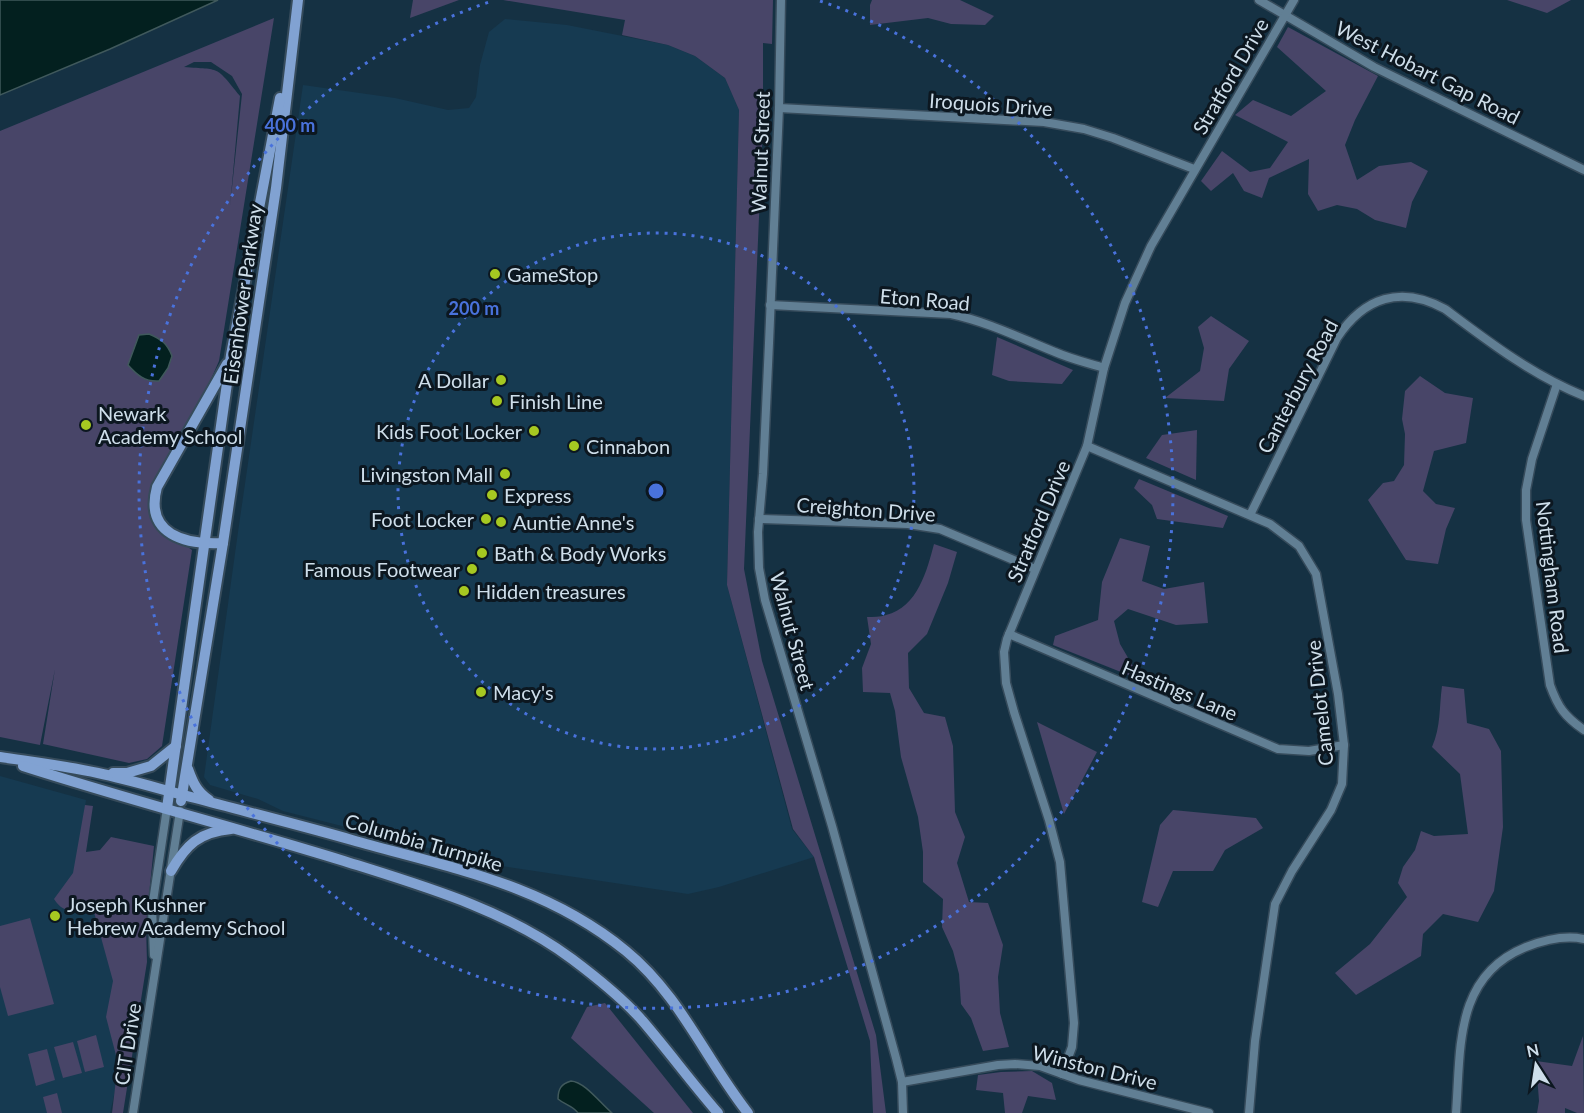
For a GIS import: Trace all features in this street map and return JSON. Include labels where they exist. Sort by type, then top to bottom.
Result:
[{"type":"main road","name":"Eisenhower Parkway","points":[[180,811],[276,188],[298,0]]},
{"type":"main road","name":"Eisenhower Parkway","points":[[168,808],[231,355],[294,30]]},
{"type":"main road","points":[[223,543],[205,544],[184,541],[170,533],[159,520],[155,495],[231,355]]},
{"type":"main road","points":[[98,773],[127,773],[151,766],[176,746]]},
{"type":"main road","name":"Columbia Turnpike","points":[[0,758],[98,773],[171,791],[471,872],[519,888],[556,905],[627,952],[658,981],[696,1033],[748,1113]]},
{"type":"main road","name":"Columbia Turnpike","points":[[0,758],[392,876],[509,920],[543,939],[591,973],[625,1003],[718,1113]]},
{"type":"main road","points":[[187,766],[193,784],[201,795],[216,804]]},
{"type":"main road","points":[[171,871],[182,852],[196,839],[217,830],[239,829]]},
{"type":"street","name":"Walnut Street","points":[[781,0],[779,108],[763,474],[759,519],[759,568],[765,600],[832,826],[902,1082],[903,1113]]},
{"type":"street","name":"West Hobart Gap Road","points":[[1259,0],[1374,67],[1584,170]]},
{"type":"street","name":"Stratford Drive","points":[[1062,1074],[1072,1047],[1074,1023],[1060,862],[1006,683],[1004,652],[1035,569],[1088,446],[1104,368],[1125,303],[1150,246],[1294,0]]},
{"type":"street","name":"Iroquois Drive","points":[[779,108],[1044,122],[1084,129],[1113,138],[1194,169]]},
{"type":"street","name":"Canterbury Road","points":[[1250,515],[1337,338],[1354,316],[1390,298],[1410,296],[1435,303],[1518,363],[1584,396]]},
{"type":"street","name":"Eton Road","points":[[770,305],[951,314],[976,319],[1056,352],[1104,368]]},
{"type":"street","name":"Nottingham Road","points":[[1557,384],[1532,459],[1526,490],[1526,520],[1551,685],[1558,706],[1584,730]]},
{"type":"street","name":"Camelot Drive","points":[[1088,446],[1270,524],[1299,546],[1316,574],[1330,641],[1344,745],[1342,784],[1331,810],[1292,871],[1275,904],[1255,1041],[1249,1113]]},
{"type":"street","name":"Creighton Drive","points":[[759,519],[908,524],[940,529],[1035,569]]},
{"type":"street","name":"Hastings Lane","points":[[1009,634],[1272,747],[1291,751],[1309,751],[1344,745]]},
{"type":"street","name":"CIT Drive","points":[[154,980],[152,908],[168,808]]},
{"type":"street","name":"CIT Drive","points":[[133,1113],[180,811]]},
{"type":"street","points":[[1456,1113],[1465,1017],[1472,997],[1489,970],[1515,951],[1545,940],[1584,939]]},
{"type":"street","name":"Winston Drive","points":[[902,1082],[1015,1064],[1040,1066],[1062,1074],[1209,1113]]},
{"type":"shaded area","points":[[0,0],[218,0],[0,95]]},
{"type":"shaded area","points":[[413,0],[459,0],[410,18]]},
{"type":"shaded area","points":[[503,0],[773,0],[772,44],[763,43],[763,123],[744,569],[762,661],[876,1035],[886,1113],[873,1113],[870,1041],[814,857],[793,829],[727,585],[739,110],[725,78],[695,56],[668,45],[622,35],[625,20]]},
{"type":"shaded area","points":[[872,0],[960,0],[994,16],[985,25],[951,24],[928,18],[870,25]]},
{"type":"shaded area","points":[[1507,0],[1571,0],[1547,13]]},
{"type":"shaded area","name":"Newark Academy School","points":[[274,18],[219,361],[204,395],[153,483],[154,523],[192,550],[162,746],[147,759],[129,763],[43,744],[55,669],[40,745],[0,737],[0,131]],"holes":[[[194,62],[211,62],[232,76],[242,94],[230,206],[240,96],[216,71],[184,67]]]},
{"type":"shaded area","name":"Livingston Mall","points":[[505,19],[567,25],[668,45],[695,56],[725,78],[739,110],[727,585],[792,829],[814,857],[719,887],[688,894],[495,865],[283,811],[258,799],[210,785],[204,777],[303,85],[395,98],[448,110],[469,108],[476,97],[480,65],[489,32]]},
{"type":"shaded area","points":[[1288,27],[1378,76],[1345,145],[1357,180],[1379,166],[1411,162],[1428,171],[1412,202],[1406,228],[1375,220],[1357,209],[1337,205],[1318,211],[1308,194],[1309,159],[1269,178],[1262,198],[1244,191],[1233,173],[1211,191],[1201,181],[1222,151],[1250,172],[1270,168],[1288,142],[1235,115],[1253,100],[1291,116],[1326,91],[1277,47]]},
{"type":"shaded area","points":[[1211,316],[1249,341],[1229,369],[1224,401],[1165,398],[1200,371],[1204,348],[1198,327]]},
{"type":"shaded area","points":[[149,334],[163,342],[172,356],[168,368],[159,381],[142,377],[128,365],[139,335]]},
{"type":"shaded area","points":[[997,337],[1073,370],[1062,384],[1009,381],[992,375]]},
{"type":"shaded area","points":[[1420,376],[1445,393],[1473,398],[1466,443],[1434,451],[1423,491],[1436,504],[1455,508],[1446,529],[1438,564],[1406,560],[1368,500],[1383,483],[1394,481],[1404,465],[1405,434],[1402,419],[1405,391]]},
{"type":"shaded area","points":[[1197,430],[1196,480],[1146,458],[1162,435]]},
{"type":"shaded area","points":[[1139,479],[1228,516],[1223,528],[1157,519],[1152,505],[1134,488]]},
{"type":"shaded area","points":[[1120,538],[1150,546],[1142,581],[1164,589],[1204,582],[1208,623],[1176,625],[1128,609],[1114,621],[1120,644],[1141,680],[1053,645],[1055,636],[1098,620],[1102,582]]},
{"type":"shaded area","points":[[934,544],[957,552],[948,583],[927,634],[908,653],[909,688],[924,713],[945,717],[953,746],[955,812],[965,837],[957,863],[969,902],[988,903],[1003,945],[998,977],[1000,1013],[1009,1047],[983,1051],[971,1018],[961,1004],[959,974],[953,951],[942,927],[943,899],[923,882],[923,852],[918,817],[901,757],[895,711],[890,693],[863,692],[862,668],[871,644],[867,617],[886,615],[906,604],[924,576]]},
{"type":"shaded area","points":[[1442,686],[1464,689],[1467,723],[1489,729],[1501,751],[1503,827],[1494,891],[1478,922],[1443,914],[1423,934],[1421,956],[1356,995],[1335,973],[1370,944],[1407,897],[1398,883],[1403,867],[1415,850],[1421,831],[1434,836],[1468,834],[1460,774],[1432,747],[1438,724]]},
{"type":"shaded area","points":[[1037,722],[1097,752],[1064,814]]},
{"type":"shaded area","name":"Joseph Kushner Hebrew Academy School","points":[[0,776],[86,800],[76,869],[144,963],[110,1113],[0,1113]]},
{"type":"shaded area","points":[[85,805],[93,806],[86,852],[100,850],[111,837],[154,846],[146,925],[147,962],[123,1113],[112,1113],[118,1063],[106,1017],[113,981],[94,912],[87,909],[77,911],[64,909],[54,899],[73,873]]},
{"type":"shaded area","points":[[1173,810],[1256,818],[1263,828],[1225,850],[1213,871],[1173,871],[1158,907],[1142,902],[1160,825]]},
{"type":"shaded area","points":[[30,918],[54,1004],[8,1016],[0,987],[0,926]]},
{"type":"shaded area","points":[[605,1003],[693,1113],[654,1113],[571,1038],[587,1007]]},
{"type":"shaded area","points":[[96,1035],[104,1067],[85,1072],[77,1041]]},
{"type":"shaded area","points":[[1583,1036],[1584,1113],[1565,1108],[1565,1113],[1537,1113],[1539,1101],[1536,1061],[1572,1066]]},
{"type":"shaded area","points":[[73,1042],[82,1073],[63,1078],[54,1047]]},
{"type":"shaded area","points":[[47,1049],[55,1080],[36,1086],[28,1054]]},
{"type":"shaded area","points":[[1032,1071],[1052,1083],[1056,1100],[1028,1096],[1022,1113],[1005,1113],[1003,1093],[976,1090],[978,1075]]},
{"type":"shaded area","points":[[571,1081],[582,1085],[612,1113],[578,1113],[558,1099],[561,1087]]},
{"type":"shaded area","points":[[57,1093],[62,1113],[47,1113],[43,1097]]},
{"type":"place","name":"GameStop","points":[[495,274]]},
{"type":"place","name":"A Dollar","points":[[501,380]]},
{"type":"place","name":"Finish Line","points":[[497,401]]},
{"type":"place","name":"Newark Academy School","points":[[86,425]]},
{"type":"place","name":"Kids Foot Locker","points":[[534,431]]},
{"type":"place","name":"Cinnabon","points":[[574,446]]},
{"type":"place","name":"Livingston Mall","points":[[505,474]]},
{"type":"place","name":"Express","points":[[492,495]]},
{"type":"place","name":"Foot Locker","points":[[486,519]]},
{"type":"place","name":"Auntie Anne's","points":[[501,522]]},
{"type":"place","name":"Bath & Body Works","points":[[482,553]]},
{"type":"place","name":"Famous Footwear","points":[[472,569]]},
{"type":"place","name":"Hidden treasures","points":[[464,591]]},
{"type":"place","name":"Macy's","points":[[481,692]]},
{"type":"place","name":"Joseph Kushner Hebrew Academy School","points":[[55,916]]}]
